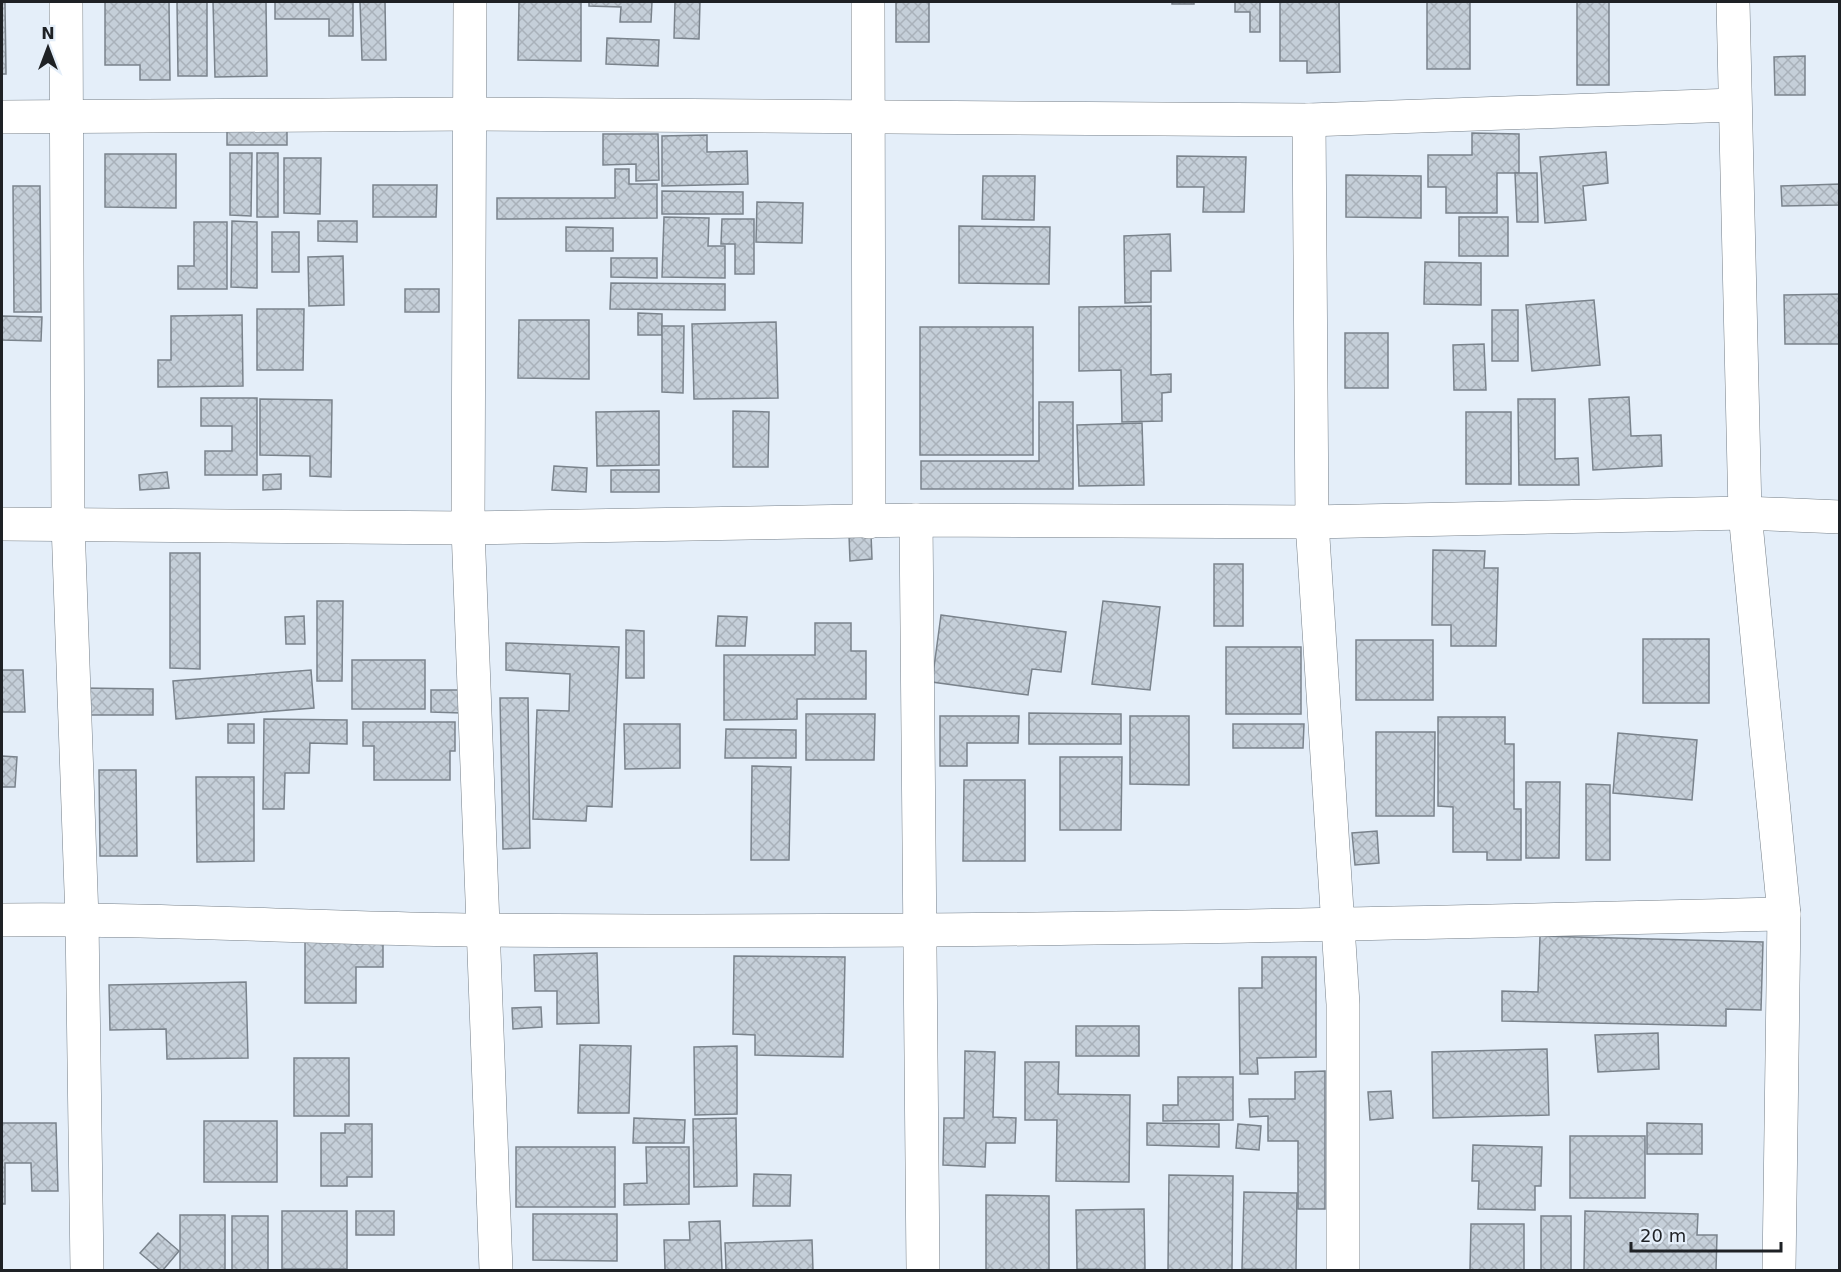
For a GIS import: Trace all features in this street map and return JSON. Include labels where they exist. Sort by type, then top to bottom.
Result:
[{"type":"street","points":[[66,2],[68,523],[82,919],[87,1270]]},
{"type":"street","points":[[470,2],[468,528],[496,1270]]},
{"type":"street","points":[[868,2],[869,522]]},
{"type":"street","points":[[1733,2],[1746,513],[1784,914],[1779,1270]]},
{"type":"street","points":[[2,117],[470,114],[1309,120],[1734,105]]},
{"type":"street","points":[[1309,120],[1312,522],[1343,1004],[1343,1270]]},
{"type":"street","points":[[2,524],[468,528],[916,520],[1312,522],[1746,513],[1839,517]]},
{"type":"street","points":[[916,520],[923,1270]]},
{"type":"street","points":[[2,920],[82,919],[482,930],[920,929],[1339,925],[1784,914]]},
{"type":"building","points":[[2,2],[5,2],[6,74],[2,74]]},
{"type":"building","points":[[105,2],[169,2],[170,80],[140,80],[140,65],[105,65]]},
{"type":"building","points":[[177,2],[207,2],[207,76],[178,76]]},
{"type":"building","points":[[213,2],[266,2],[267,76],[215,77]]},
{"type":"building","points":[[275,2],[353,2],[353,36],[329,36],[329,19],[275,19]]},
{"type":"building","points":[[360,2],[385,2],[386,60],[362,60]]},
{"type":"building","points":[[519,2],[581,2],[581,61],[518,60]]},
{"type":"building","points":[[589,2],[652,2],[651,22],[620,22],[621,7],[589,6]]},
{"type":"building","points":[[675,2],[700,2],[699,39],[674,38]]},
{"type":"building","points":[[896,2],[929,2],[929,42],[896,42]]},
{"type":"building","points":[[1172,2],[1194,2],[1194,4],[1172,4]]},
{"type":"building","points":[[1235,2],[1260,2],[1260,32],[1250,32],[1250,12],[1235,12]]},
{"type":"building","points":[[1280,2],[1339,2],[1340,72],[1307,73],[1307,61],[1280,61]]},
{"type":"building","points":[[1427,2],[1470,2],[1470,69],[1427,69]]},
{"type":"building","points":[[1577,2],[1609,2],[1609,85],[1577,85]]},
{"type":"building","points":[[607,38],[659,40],[658,66],[606,64]]},
{"type":"building","points":[[1805,56],[1805,95],[1775,95],[1774,57]]},
{"type":"building","points":[[227,128],[287,129],[287,145],[227,145]]},
{"type":"building","points":[[1472,133],[1519,134],[1519,173],[1497,173],[1497,213],[1446,213],[1446,187],[1428,187],[1428,155],[1472,155]]},
{"type":"building","points":[[603,134],[658,134],[659,180],[636,181],[636,164],[603,165]]},
{"type":"building","points":[[707,135],[707,152],[747,151],[748,184],[662,186],[662,136]]},
{"type":"building","points":[[1606,152],[1608,183],[1583,186],[1586,220],[1545,223],[1540,157]]},
{"type":"building","points":[[230,153],[252,153],[251,216],[230,215]]},
{"type":"building","points":[[257,153],[278,153],[278,217],[257,217]]},
{"type":"building","points":[[105,154],[176,154],[176,208],[105,207]]},
{"type":"building","points":[[1177,156],[1246,157],[1244,212],[1203,212],[1204,187],[1177,187]]},
{"type":"building","points":[[284,158],[321,158],[320,214],[284,213]]},
{"type":"building","points":[[615,169],[629,169],[629,184],[657,184],[657,218],[497,219],[497,198],[615,198]]},
{"type":"building","points":[[1515,173],[1537,173],[1538,222],[1517,222]]},
{"type":"building","points":[[1346,175],[1421,176],[1421,218],[1346,217]]},
{"type":"building","points":[[983,176],[1035,176],[1034,220],[982,219]]},
{"type":"building","points":[[1840,184],[1840,205],[1782,206],[1781,186]]},
{"type":"building","points":[[373,185],[437,185],[436,217],[373,217]]},
{"type":"building","points":[[13,186],[40,186],[41,312],[14,312]]},
{"type":"building","points":[[662,191],[743,192],[743,214],[662,214]]},
{"type":"building","points":[[757,202],[803,203],[802,243],[756,242]]},
{"type":"building","points":[[664,217],[709,218],[708,246],[725,246],[725,278],[662,277]]},
{"type":"building","points":[[1459,217],[1508,217],[1508,256],[1459,256]]},
{"type":"building","points":[[722,219],[754,219],[754,274],[735,274],[735,244],[721,244]]},
{"type":"building","points":[[232,221],[257,222],[257,288],[231,287]]},
{"type":"building","points":[[318,221],[357,221],[357,242],[318,241]]},
{"type":"building","points":[[194,222],[227,222],[227,289],[178,289],[178,266],[194,266]]},
{"type":"building","points":[[959,226],[1050,227],[1049,284],[959,283]]},
{"type":"building","points":[[566,227],[613,228],[613,251],[566,251]]},
{"type":"building","points":[[272,232],[299,232],[299,272],[272,272]]},
{"type":"building","points":[[1170,234],[1171,271],[1151,271],[1151,302],[1125,303],[1124,236]]},
{"type":"building","points":[[343,256],[344,305],[309,306],[308,257]]},
{"type":"building","points":[[611,258],[657,258],[657,278],[611,277]]},
{"type":"building","points":[[1425,262],[1481,263],[1481,305],[1424,304]]},
{"type":"building","points":[[611,283],[725,284],[725,310],[610,309]]},
{"type":"building","points":[[405,289],[439,289],[439,312],[405,312]]},
{"type":"building","points":[[1840,294],[1840,344],[1785,344],[1784,295]]},
{"type":"building","points":[[1594,300],[1600,365],[1532,371],[1526,305]]},
{"type":"building","points":[[1151,306],[1151,375],[1171,374],[1171,392],[1162,393],[1162,421],[1122,422],[1121,370],[1079,371],[1079,307]]},
{"type":"building","points":[[257,309],[304,309],[303,370],[257,370]]},
{"type":"building","points":[[1492,310],[1518,310],[1518,361],[1492,361]]},
{"type":"building","points":[[638,313],[662,314],[662,335],[638,335]]},
{"type":"building","points":[[242,315],[243,386],[158,387],[158,360],[171,360],[171,316]]},
{"type":"building","points":[[2,316],[42,317],[41,341],[2,340]]},
{"type":"building","points":[[519,320],[589,320],[589,379],[518,378]]},
{"type":"building","points":[[776,322],[778,398],[694,399],[692,324]]},
{"type":"building","points":[[662,326],[684,326],[683,393],[662,392]]},
{"type":"building","points":[[920,327],[1033,327],[1033,455],[920,455]]},
{"type":"building","points":[[1345,333],[1388,333],[1388,388],[1345,388]]},
{"type":"building","points":[[1484,344],[1486,390],[1454,390],[1453,345]]},
{"type":"building","points":[[1629,397],[1631,436],[1661,435],[1662,466],[1593,470],[1589,399]]},
{"type":"building","points":[[201,398],[257,398],[257,475],[205,475],[205,451],[232,451],[232,426],[201,426]]},
{"type":"building","points":[[260,399],[332,400],[331,477],[310,476],[310,456],[260,455]]},
{"type":"building","points":[[1518,399],[1555,399],[1555,459],[1578,458],[1579,485],[1519,485]]},
{"type":"building","points":[[1039,402],[1073,402],[1073,489],[921,489],[921,461],[1039,461]]},
{"type":"building","points":[[659,411],[659,465],[597,466],[596,412]]},
{"type":"building","points":[[733,411],[769,412],[768,467],[733,467]]},
{"type":"building","points":[[1466,412],[1511,412],[1511,484],[1466,484]]},
{"type":"building","points":[[1142,423],[1144,485],[1079,486],[1077,425]]},
{"type":"building","points":[[554,466],[587,468],[586,492],[552,490]]},
{"type":"building","points":[[611,470],[659,470],[659,492],[611,492]]},
{"type":"building","points":[[167,472],[169,488],[140,490],[139,475]]},
{"type":"building","points":[[281,474],[281,489],[263,490],[263,475]]},
{"type":"building","points":[[871,534],[872,559],[850,561],[849,535]]},
{"type":"building","points":[[1433,550],[1485,551],[1484,568],[1498,568],[1496,646],[1451,646],[1451,625],[1432,625]]},
{"type":"building","points":[[170,553],[200,553],[200,669],[170,668]]},
{"type":"building","points":[[1214,564],[1243,564],[1243,626],[1214,626]]},
{"type":"building","points":[[317,601],[343,601],[342,681],[317,681]]},
{"type":"building","points":[[1103,601],[1160,607],[1150,690],[1092,684]]},
{"type":"building","points":[[941,615],[1066,632],[1061,672],[1032,669],[1028,695],[932,682]]},
{"type":"building","points":[[304,616],[305,644],[286,644],[285,617]]},
{"type":"building","points":[[718,616],[747,617],[745,646],[716,646]]},
{"type":"building","points":[[815,623],[851,623],[851,651],[866,651],[866,699],[797,699],[797,719],[724,720],[724,655],[815,655]]},
{"type":"building","points":[[626,630],[644,631],[644,678],[626,678]]},
{"type":"building","points":[[1643,639],[1709,639],[1709,703],[1643,703]]},
{"type":"building","points":[[1356,640],[1433,640],[1433,700],[1356,700]]},
{"type":"building","points":[[506,643],[619,647],[612,807],[587,806],[586,821],[533,819],[537,710],[569,711],[570,674],[506,670]]},
{"type":"building","points":[[1226,647],[1301,647],[1301,714],[1226,714]]},
{"type":"building","points":[[352,660],[425,660],[425,709],[352,709]]},
{"type":"building","points":[[2,670],[23,670],[25,712],[2,712]]},
{"type":"building","points":[[311,670],[314,708],[176,719],[173,681]]},
{"type":"building","points":[[82,688],[153,689],[153,715],[82,715]]},
{"type":"building","points":[[431,690],[461,690],[461,713],[431,712]]},
{"type":"building","points":[[500,698],[528,698],[530,848],[503,849]]},
{"type":"building","points":[[1029,713],[1121,714],[1121,744],[1029,744]]},
{"type":"building","points":[[806,714],[875,714],[874,760],[806,760]]},
{"type":"building","points":[[940,716],[1019,716],[1018,743],[967,743],[967,766],[940,766]]},
{"type":"building","points":[[1130,716],[1189,716],[1189,785],[1130,784]]},
{"type":"building","points":[[1438,717],[1505,717],[1505,744],[1514,744],[1514,809],[1521,809],[1521,860],[1487,860],[1487,852],[1453,852],[1453,807],[1438,806]]},
{"type":"building","points":[[264,719],[347,720],[347,744],[310,743],[309,773],[285,773],[284,809],[263,809]]},
{"type":"building","points":[[363,722],[455,722],[455,751],[450,751],[450,780],[374,780],[374,746],[363,746]]},
{"type":"building","points":[[228,724],[254,724],[254,743],[228,743]]},
{"type":"building","points":[[624,724],[680,724],[680,768],[625,769]]},
{"type":"building","points":[[1233,724],[1304,724],[1303,748],[1233,748]]},
{"type":"building","points":[[726,729],[796,730],[796,758],[725,758]]},
{"type":"building","points":[[1376,732],[1435,732],[1434,816],[1376,816]]},
{"type":"building","points":[[1618,733],[1697,740],[1692,800],[1613,793]]},
{"type":"building","points":[[2,756],[17,757],[15,787],[2,787]]},
{"type":"building","points":[[1060,757],[1122,757],[1121,830],[1060,830]]},
{"type":"building","points":[[752,766],[791,767],[789,860],[751,860]]},
{"type":"building","points":[[99,770],[136,770],[137,856],[100,856]]},
{"type":"building","points":[[196,777],[254,777],[254,861],[197,862]]},
{"type":"building","points":[[964,780],[1025,780],[1025,861],[963,861]]},
{"type":"building","points":[[1526,782],[1560,782],[1559,858],[1526,858]]},
{"type":"building","points":[[1586,784],[1610,785],[1610,860],[1586,860]]},
{"type":"building","points":[[1377,831],[1379,863],[1355,865],[1352,833]]},
{"type":"building","points":[[1540,936],[1763,942],[1761,1010],[1726,1009],[1726,1026],[1502,1021],[1502,991],[1538,992]]},
{"type":"building","points":[[305,941],[383,941],[383,967],[356,967],[356,1003],[305,1003]]},
{"type":"building","points":[[597,953],[599,1023],[557,1024],[557,991],[535,991],[534,955]]},
{"type":"building","points":[[734,956],[845,957],[843,1057],[755,1055],[755,1035],[733,1034]]},
{"type":"building","points":[[1262,957],[1316,957],[1316,1057],[1257,1058],[1258,1074],[1240,1074],[1239,988],[1262,988]]},
{"type":"building","points":[[246,982],[248,1058],[167,1059],[166,1029],[110,1030],[109,985]]},
{"type":"building","points":[[541,1007],[542,1027],[513,1029],[512,1008]]},
{"type":"building","points":[[1076,1026],[1139,1026],[1139,1056],[1076,1056]]},
{"type":"building","points":[[1658,1033],[1659,1069],[1598,1072],[1595,1035]]},
{"type":"building","points":[[580,1045],[631,1046],[629,1113],[578,1113]]},
{"type":"building","points":[[737,1046],[737,1114],[695,1115],[694,1047]]},
{"type":"building","points":[[1547,1049],[1549,1115],[1433,1118],[1432,1052]]},
{"type":"building","points":[[965,1051],[995,1052],[993,1117],[1016,1118],[1015,1143],[986,1143],[985,1167],[943,1165],[944,1118],[964,1118]]},
{"type":"building","points":[[294,1058],[349,1058],[349,1116],[294,1116]]},
{"type":"building","points":[[1025,1062],[1059,1062],[1058,1094],[1130,1095],[1129,1182],[1056,1181],[1057,1120],[1025,1120]]},
{"type":"building","points":[[1325,1071],[1325,1209],[1298,1209],[1298,1141],[1268,1141],[1268,1116],[1250,1117],[1249,1099],[1295,1099],[1295,1072]]},
{"type":"building","points":[[1178,1077],[1233,1077],[1233,1120],[1163,1121],[1163,1105],[1178,1105]]},
{"type":"building","points":[[1391,1091],[1393,1118],[1370,1120],[1368,1092]]},
{"type":"building","points":[[634,1118],[685,1120],[684,1143],[633,1143]]},
{"type":"building","points":[[736,1118],[737,1186],[694,1187],[693,1119]]},
{"type":"building","points":[[204,1121],[277,1121],[277,1182],[204,1182]]},
{"type":"building","points":[[2,1123],[56,1123],[58,1191],[32,1191],[31,1163],[5,1163],[5,1204],[2,1204]]},
{"type":"building","points":[[1147,1123],[1219,1124],[1219,1147],[1147,1145]]},
{"type":"building","points":[[1647,1123],[1702,1124],[1702,1154],[1647,1154]]},
{"type":"building","points":[[345,1124],[372,1124],[372,1177],[347,1177],[347,1186],[321,1186],[321,1133],[345,1133]]},
{"type":"building","points":[[1238,1124],[1261,1126],[1259,1150],[1236,1148]]},
{"type":"building","points":[[1570,1136],[1645,1136],[1645,1198],[1570,1198]]},
{"type":"building","points":[[1473,1145],[1542,1147],[1541,1186],[1535,1186],[1535,1210],[1478,1209],[1479,1181],[1472,1181]]},
{"type":"building","points":[[516,1147],[615,1147],[615,1207],[516,1207]]},
{"type":"building","points":[[646,1147],[689,1147],[689,1204],[624,1205],[624,1184],[647,1183]]},
{"type":"building","points":[[754,1174],[791,1175],[790,1206],[753,1206]]},
{"type":"building","points":[[1169,1175],[1233,1176],[1232,1270],[1168,1270]]},
{"type":"building","points":[[1244,1192],[1297,1193],[1296,1270],[1242,1269]]},
{"type":"building","points":[[986,1195],[1049,1196],[1049,1270],[986,1270]]},
{"type":"building","points":[[1144,1209],[1145,1270],[1077,1269],[1076,1210]]},
{"type":"building","points":[[282,1211],[347,1211],[347,1269],[282,1269]]},
{"type":"building","points":[[356,1211],[394,1211],[394,1235],[356,1235]]},
{"type":"building","points":[[1585,1211],[1698,1214],[1697,1235],[1717,1235],[1716,1270],[1584,1270]]},
{"type":"building","points":[[533,1214],[617,1214],[617,1261],[533,1260]]},
{"type":"building","points":[[180,1215],[225,1215],[225,1270],[180,1270]]},
{"type":"building","points":[[232,1216],[268,1216],[268,1270],[232,1270]]},
{"type":"building","points":[[1541,1216],[1571,1216],[1571,1270],[1541,1270]]},
{"type":"building","points":[[720,1221],[722,1270],[665,1270],[664,1240],[690,1240],[689,1222]]},
{"type":"building","points":[[1471,1224],[1524,1224],[1524,1270],[1470,1270]]},
{"type":"building","points":[[158,1233],[179,1251],[163,1270],[140,1253]]},
{"type":"building","points":[[812,1240],[813,1270],[726,1270],[725,1243]]}]
